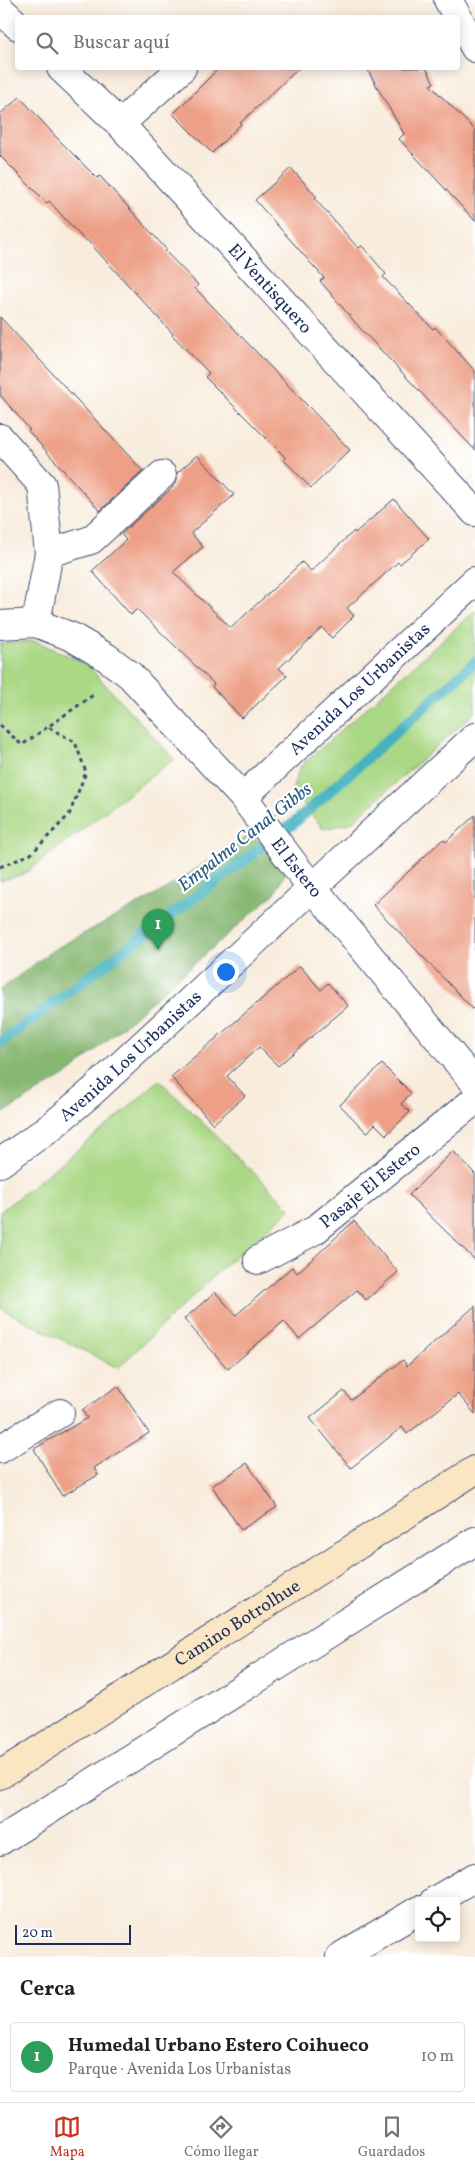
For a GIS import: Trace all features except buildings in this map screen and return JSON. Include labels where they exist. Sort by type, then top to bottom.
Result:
[{"type":"street","points":[[448,0],[456,15]]},
{"type":"street","points":[[0,9],[15,23]]},
{"type":"street","points":[[460,21],[475,48]]},
{"type":"street","name":"El Ventisquero","points":[[63,70],[120,124],[475,512]]},
{"type":"street","points":[[120,124],[180,70]]},
{"type":"street","points":[[0,438],[42,485],[49,553],[36,623]]},
{"type":"street","points":[[49,553],[91,540],[162,475]]},
{"type":"street","name":"Avenida Los Urbanistas","points":[[243,797],[475,581]]},
{"type":"street","name":"El Estero","points":[[0,625],[36,623],[72,637],[106,657],[130,675],[243,797],[306,879],[475,1083]]},
{"type":"street","name":"Avenida Los Urbanistas","points":[[0,1163],[52,1126],[93,1091],[306,879],[475,737]]},
{"type":"street","name":"Pasaje El Estero","points":[[258,1260],[315,1230],[475,1100]]},
{"type":"street","points":[[0,1449],[60,1413]]},
{"type":"street","name":"Camino Botrolhue","points":[[0,1775],[475,1470]]},
{"type":"street","points":[[0,1841],[475,1541]]},
{"type":"street","points":[[441,1897],[475,1877]]},
{"type":"street","points":[[340,1957],[415,1912]]},
{"type":"path","points":[[90,687],[104,699]]},
{"type":"path","points":[[0,725],[22,745],[97,692]]},
{"type":"path","points":[[0,867],[31,854],[69,815],[86,772],[75,742],[48,727]]},
{"type":"green space","points":[[475,611],[475,712],[351,823],[323,829],[292,790],[300,767]]},
{"type":"green space","points":[[35,641],[86,664],[174,759],[24,874],[0,881],[0,644]]},
{"type":"green space","points":[[250,834],[289,866],[275,893],[71,1072],[0,1115],[0,990],[53,950],[159,893]]},
{"type":"green space","points":[[159,1080],[291,1209],[225,1265],[118,1368],[0,1308],[0,1212],[118,1117]]},
{"type":"waterway","name":"Empalme Canal Gibbs","points":[[0,1043],[293,824],[475,662]]},
{"type":"place","name":"Humedal Urbano Estero Coihueco","points":[[158,950]]}]
